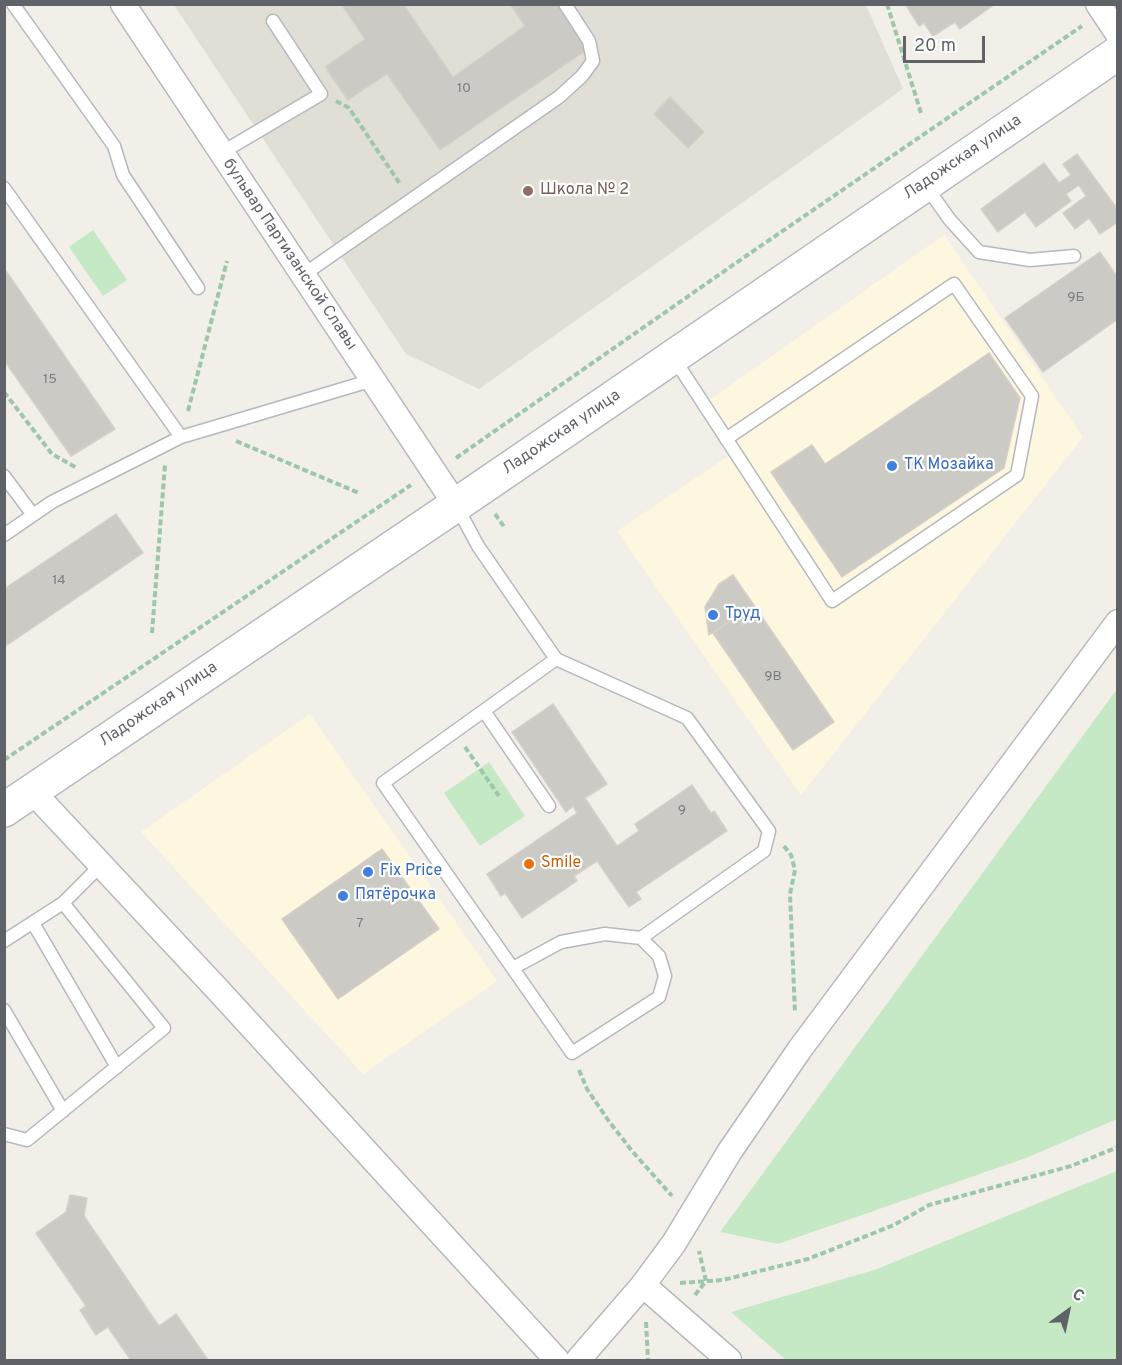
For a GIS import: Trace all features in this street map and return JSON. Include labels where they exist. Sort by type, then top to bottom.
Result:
[{"type":"street","name":"бульвар Партизанской Славы","points":[[123,4],[456,505]]},
{"type":"street","points":[[1100,8],[1118,34]]},
{"type":"street","name":"Ладожская улица","points":[[4,810],[1118,54]]},
{"type":"street","points":[[578,1360],[643,1285],[800,1049],[1118,622]]},
{"type":"street","points":[[32,791],[557,1360]]},
{"type":"street","points":[[643,1285],[729,1360]]},
{"type":"lane","points":[[13,4],[114,146],[123,175],[198,288]]},
{"type":"lane","points":[[303,275],[559,97],[582,76],[592,61],[589,41],[565,4]]},
{"type":"lane","points":[[221,153],[321,94],[273,21]]},
{"type":"lane","points":[[924,184],[950,220],[979,252],[1030,260],[1074,256]]},
{"type":"lane","points":[[4,188],[181,437]]},
{"type":"lane","points":[[673,356],[726,439],[832,601],[1017,475],[1032,396],[954,284],[726,439]]},
{"type":"lane","points":[[4,535],[52,502],[181,437],[373,380]]},
{"type":"lane","points":[[4,476],[33,515]]},
{"type":"lane","points":[[456,505],[478,546],[556,659],[687,718],[769,831],[764,851],[641,938]]},
{"type":"lane","points":[[513,968],[561,942],[605,934],[641,938],[659,956],[665,976],[659,997],[572,1053],[383,783],[556,659]]},
{"type":"lane","points":[[484,711],[549,806]]},
{"type":"lane","points":[[4,941],[63,903],[101,865]]},
{"type":"lane","points":[[4,1134],[27,1140],[164,1028],[63,903]]},
{"type":"lane","points":[[33,923],[117,1067]]},
{"type":"lane","points":[[4,1010],[63,1111]]},
{"type":"path","points":[[887,4],[921,113]]},
{"type":"path","points":[[4,760],[433,471],[454,460],[1100,8]]},
{"type":"path","points":[[321,94],[349,108],[411,200]]},
{"type":"path","points":[[181,437],[227,261]]},
{"type":"path","points":[[4,392],[52,454],[94,481]]},
{"type":"path","points":[[208,429],[359,493]]},
{"type":"path","points":[[152,633],[167,444]]},
{"type":"path","points":[[491,508],[505,528]]},
{"type":"path","points":[[455,732],[499,796]]},
{"type":"path","points":[[769,831],[791,855],[795,870],[790,894],[795,1016],[800,1049]]},
{"type":"path","points":[[572,1053],[587,1089],[608,1120],[689,1219],[706,1281]]},
{"type":"path","points":[[643,1285],[723,1280],[808,1259],[894,1225],[929,1205],[1071,1166],[1118,1147]]},
{"type":"path","points":[[678,1316],[706,1281]]},
{"type":"shaded area","name":"Школа № 2","points":[[174,5],[866,5],[903,89],[479,389],[406,354]]},
{"type":"shaded area","points":[[944,235],[1083,437],[801,795],[617,531],[730,455],[698,408]]},
{"type":"shaded area","points":[[310,714],[497,981],[363,1074],[141,832]]},
{"type":"green space","points":[[93,230],[127,280],[103,296],[69,247]]},
{"type":"green space","points":[[1117,689],[1117,1119],[1026,1158],[778,1244],[720,1232]]},
{"type":"green space","points":[[489,762],[525,816],[480,846],[444,793]]},
{"type":"green space","points":[[1117,1171],[1117,1360],[786,1360],[731,1312],[877,1269]]},
{"type":"building","points":[[341,4],[403,4],[453,77],[525,26],[510,4],[557,4],[588,49],[440,150],[387,74],[348,100],[325,67],[365,39]]},
{"type":"building","points":[[995,4],[960,29],[955,22],[933,36],[924,23],[919,26],[906,5]]},
{"type":"building","points":[[670,97],[704,132],[688,148],[654,114]]},
{"type":"building","points":[[1077,154],[1118,210],[1118,222],[1100,234],[1089,218],[1075,229],[1063,213],[1086,196],[1079,185],[1066,194],[1071,201],[1036,227],[1025,212],[998,232],[981,209],[1044,163],[1059,183],[1071,175],[1063,164]]},
{"type":"building","points":[[1100,252],[1118,278],[1118,319],[1043,372],[1005,318]]},
{"type":"building","points":[[4,268],[115,429],[71,456],[4,360]]},
{"type":"building","name":"ТК Мозайка","points":[[989,353],[1020,398],[1004,468],[842,577],[771,472],[812,445],[825,464]]},
{"type":"building","points":[[116,514],[143,553],[4,647],[4,589]]},
{"type":"building","points":[[733,575],[760,614],[743,625],[737,616],[709,635],[705,607],[719,584]]},
{"type":"building","points":[[760,614],[834,722],[793,750],[713,633],[737,616],[743,625]]},
{"type":"building","points":[[553,704],[607,784],[585,798],[617,846],[639,831],[635,824],[692,785],[711,813],[714,811],[727,831],[636,892],[641,899],[629,907],[597,861],[574,876],[577,881],[522,918],[505,893],[501,896],[487,874],[577,813],[573,806],[566,812],[512,732]]},
{"type":"building","points":[[382,849],[439,929],[338,999],[282,919]]},
{"type":"building","points":[[70,1195],[87,1198],[84,1216],[159,1326],[176,1314],[208,1360],[128,1360],[130,1359],[108,1327],[96,1335],[80,1310],[86,1306],[36,1233],[66,1212]]},
{"type":"place","name":"Школа № 2","points":[[528,191]]},
{"type":"place","name":"ТК Мозайка","points":[[892,466]]},
{"type":"place","name":"Труд","points":[[713,615]]},
{"type":"place","name":"Smile","points":[[529,864]]},
{"type":"place","name":"Fix Price","points":[[368,872]]},
{"type":"place","name":"Пятёрочка","points":[[343,896]]}]
